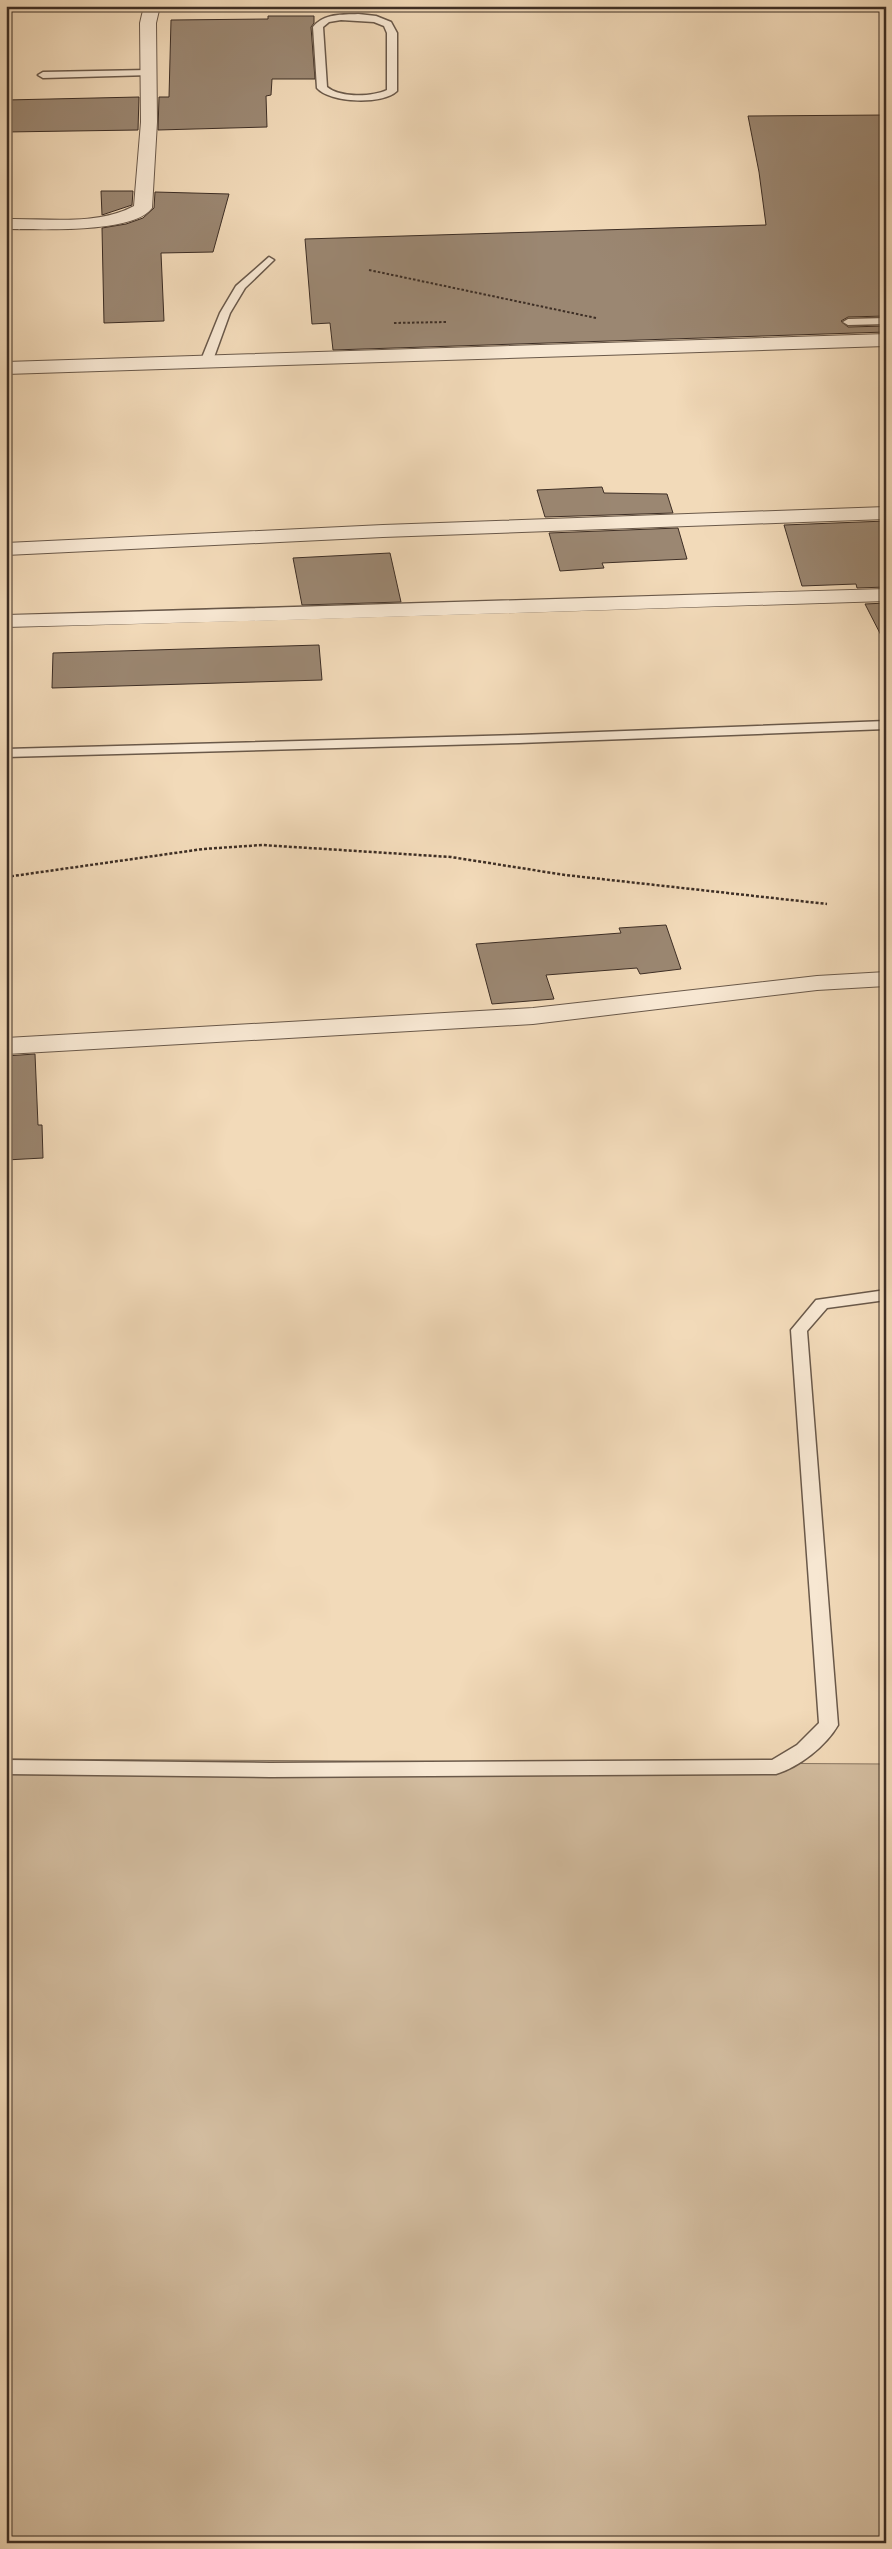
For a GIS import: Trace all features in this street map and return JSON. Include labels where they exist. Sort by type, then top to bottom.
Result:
[{"type":"street","points":[[6,224],[106,221],[132,216],[142,208],[149,122],[148,23],[152,6]]},
{"type":"street","points":[[6,368],[207,360],[886,340]]},
{"type":"street","points":[[6,549],[383,531],[886,513]]},
{"type":"street","points":[[6,621],[293,615],[502,606],[886,595]]},
{"type":"street","points":[[6,1046],[533,1016],[817,983],[886,979]]},
{"type":"lane","points":[[358,6],[358,17]]},
{"type":"lane","points":[[358,17],[376,19],[388,24],[392,33],[392,91],[388,94],[376,97],[332,95],[325,92],[322,88],[318,27],[321,23],[334,18],[358,17]]},
{"type":"lane","points":[[43,75],[148,73]]},
{"type":"lane","points":[[207,360],[225,313],[241,286],[269,260]]},
{"type":"lane","points":[[848,322],[886,321]]},
{"type":"lane","points":[[6,752],[519,739],[886,725]]},
{"type":"lane","points":[[6,1767],[280,1770],[776,1767],[804,1750],[829,1725],[800,1330],[822,1304],[886,1295]]},
{"type":"path","points":[[369,270],[604,320]]},
{"type":"path","points":[[6,877],[203,850],[262,845],[319,847],[451,857],[565,875],[827,904]]},
{"type":"shaded area","points":[[6,1759],[886,1764],[886,2543],[6,2543]]},
{"type":"building","points":[[268,16],[314,16],[314,23],[311,27],[315,79],[272,79],[271,95],[266,96],[267,127],[158,130],[159,97],[169,97],[171,20],[268,19]]},
{"type":"building","points":[[139,97],[138,130],[6,132],[6,100]]},
{"type":"building","points":[[886,115],[886,316],[848,317],[841,321],[848,327],[886,326],[886,332],[333,350],[330,323],[312,324],[305,239],[766,225],[759,172],[748,116]]},
{"type":"building","points":[[101,191],[133,191],[132,205],[102,215]]},
{"type":"building","points":[[155,192],[229,194],[213,252],[161,253],[164,321],[104,323],[102,228],[126,224],[143,218],[154,208]]},
{"type":"building","points":[[602,487],[604,493],[667,494],[673,513],[545,517],[537,490]]},
{"type":"building","points":[[886,521],[886,587],[857,588],[856,584],[802,586],[784,525]]},
{"type":"building","points":[[678,528],[687,559],[602,563],[604,568],[560,571],[549,533]]},
{"type":"building","points":[[390,553],[401,602],[302,605],[293,558]]},
{"type":"building","points":[[886,603],[886,645],[865,604]]},
{"type":"building","points":[[319,645],[322,680],[52,688],[53,653]]},
{"type":"building","points":[[666,925],[681,969],[640,974],[637,968],[546,975],[554,999],[492,1004],[476,944],[621,933],[619,928]]},
{"type":"building","points":[[35,1054],[38,1125],[42,1125],[43,1158],[6,1160],[6,1056]]}]
